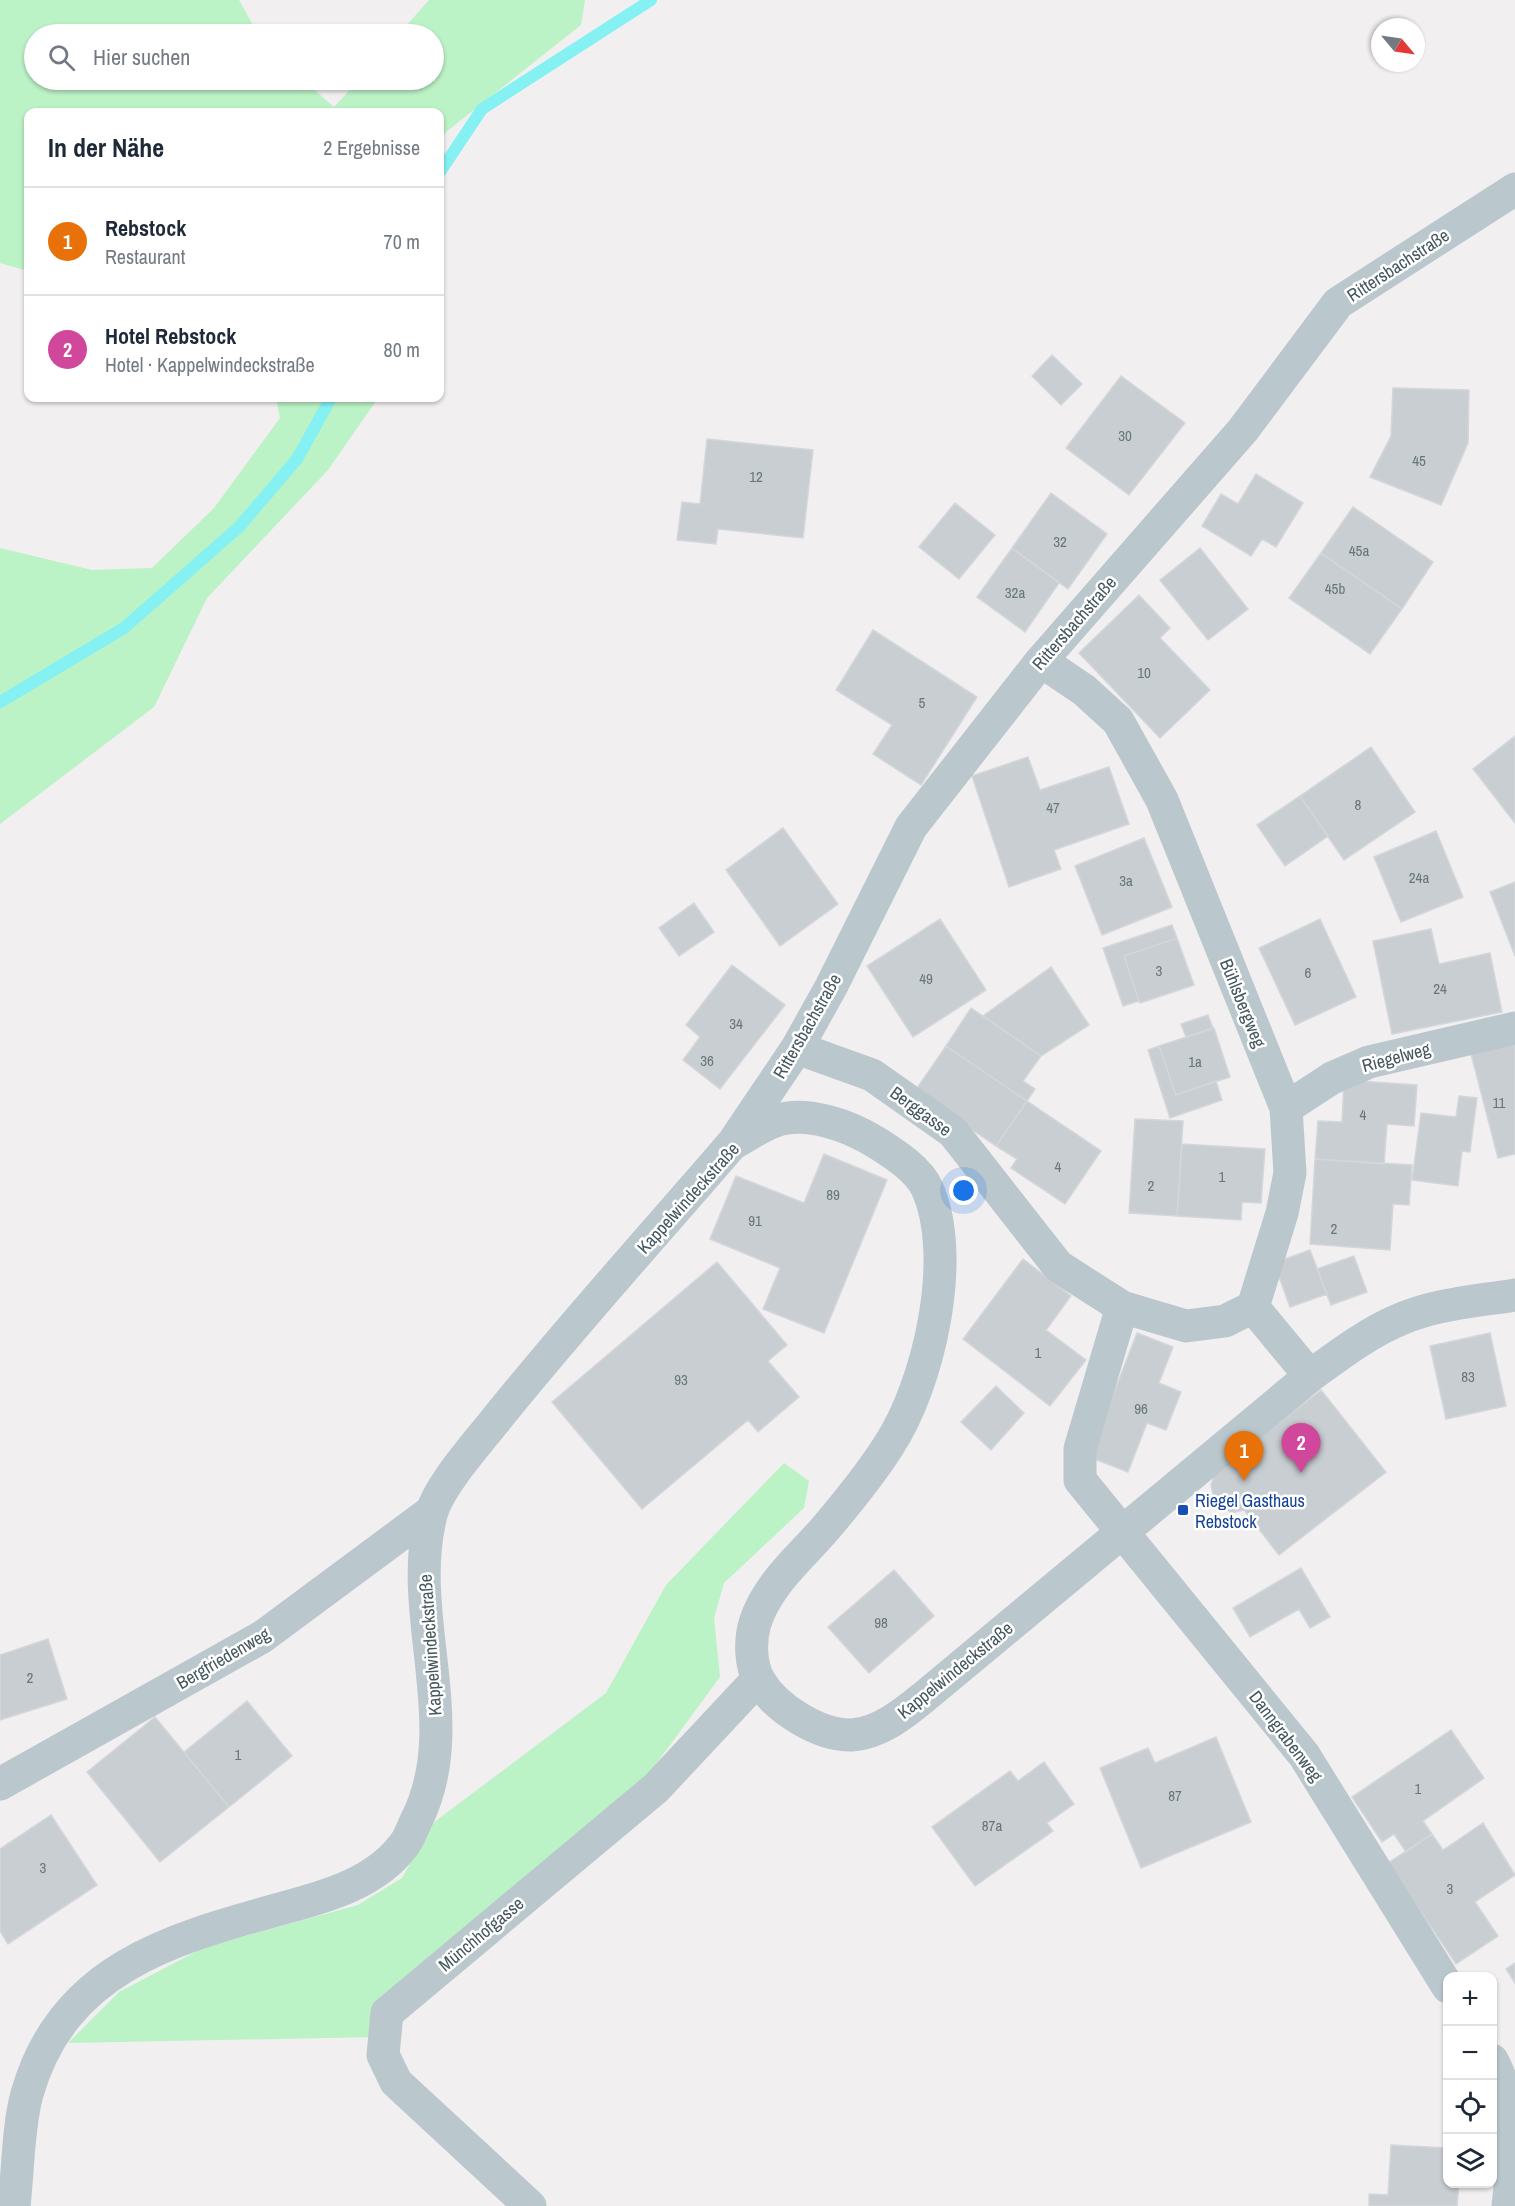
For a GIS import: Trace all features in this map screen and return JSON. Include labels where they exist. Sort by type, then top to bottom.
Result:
[{"type":"street","name":"Rittersbachstraße","points":[[732,1144],[797,1048],[911,827],[1041,661],[1243,430],[1338,303],[1515,189]]},
{"type":"street","name":"Bühlsbergweg","points":[[1041,661],[1084,690],[1118,720],[1162,800],[1286,1108],[1290,1173],[1282,1213],[1253,1307]]},
{"type":"street","name":"Riegelweg","points":[[1286,1108],[1332,1078],[1369,1062],[1515,1028]]},
{"type":"street","name":"Berggasse","points":[[797,1048],[872,1075],[952,1132],[1058,1266],[1122,1307],[1186,1326],[1225,1321],[1253,1307]]},
{"type":"street","name":"Kappelwindeckstraße","points":[[14,2206],[27,2096],[45,2048],[76,2005],[118,1969],[157,1947],[202,1931],[327,1896],[370,1876],[403,1846],[428,1798],[438,1743],[423,1590],[425,1546],[432,1511],[459,1466],[513,1398],[732,1144],[776,1120],[813,1118],[861,1133],[897,1156],[926,1186],[938,1219],[942,1268],[933,1320],[913,1400],[889,1444],[838,1514],[765,1596],[754,1625],[751,1653],[758,1679],[782,1707],[815,1727],[852,1735],[887,1725],[924,1697],[1310,1376],[1365,1337],[1402,1318],[1452,1305],[1515,1295]]},
{"type":"street","points":[[1121,1532],[1080,1480],[1080,1449],[1122,1307]]},
{"type":"street","points":[[1253,1307],[1310,1376]]},
{"type":"street","name":"Bergfriedenweg","points":[[0,1784],[262,1638],[432,1511]]},
{"type":"street","name":"Danngrabenweg","points":[[1121,1532],[1305,1755],[1443,1979]]},
{"type":"street","name":"Münchhofgasse","points":[[530,2206],[396,2082],[383,2055],[387,2013],[656,1788],[758,1679]]},
{"type":"street","points":[[1504,2071],[1515,2156],[1508,2206]]},
{"type":"green space","points":[[0,0],[239,0],[252,24],[24,24],[24,90],[314,90],[334,107],[350,90],[444,90],[444,24],[408,24],[429,0],[585,0],[581,25],[444,135],[444,108],[24,108],[24,270],[0,263]]},
{"type":"green space","points":[[277,402],[375,402],[328,470],[207,598],[154,707],[0,824],[0,548],[92,570],[152,568],[214,508],[280,418]]},
{"type":"green space","points":[[784,1463],[809,1481],[804,1508],[724,1583],[714,1618],[720,1677],[645,1779],[378,2037],[68,2043],[119,1992],[205,1947],[358,1905],[402,1878],[433,1823],[606,1693],[666,1585]]},
{"type":"building","points":[[1052,355],[1082,384],[1061,405],[1032,376]]},
{"type":"building","points":[[1121,376],[1185,423],[1129,495],[1066,448]]},
{"type":"building","points":[[1393,388],[1469,390],[1468,443],[1441,505],[1370,477],[1391,436]]},
{"type":"building","points":[[707,439],[813,450],[803,538],[718,529],[716,544],[677,540],[682,502],[700,504]]},
{"type":"building","points":[[1256,474],[1303,503],[1276,547],[1262,539],[1251,556],[1202,526],[1221,494],[1238,504]]},
{"type":"building","points":[[1051,493],[1107,534],[1068,589],[1012,548]]},
{"type":"building","points":[[955,503],[995,535],[959,579],[919,547]]},
{"type":"building","points":[[1353,507],[1433,562],[1402,609],[1321,553]]},
{"type":"building","points":[[1012,548],[1059,583],[1025,632],[977,597]]},
{"type":"building","points":[[1200,548],[1248,609],[1208,640],[1160,580]]},
{"type":"building","points":[[1321,553],[1402,609],[1370,654],[1289,598]]},
{"type":"building","points":[[1139,595],[1170,628],[1160,638],[1210,690],[1160,738],[1079,653]]},
{"type":"building","points":[[873,630],[977,697],[921,785],[873,754],[892,725],[836,690]]},
{"type":"building","points":[[1515,736],[1515,823],[1473,769]]},
{"type":"building","points":[[1371,747],[1415,812],[1344,860],[1300,796]]},
{"type":"building","points":[[1028,757],[1040,790],[1109,767],[1129,824],[1054,850],[1061,869],[1009,887],[972,776]]},
{"type":"building","points":[[1300,796],[1328,836],[1285,866],[1257,825]]},
{"type":"building","points":[[783,828],[838,904],[780,946],[726,870]]},
{"type":"building","points":[[1436,831],[1463,897],[1401,922],[1374,857]]},
{"type":"building","points":[[1144,838],[1172,907],[1102,935],[1075,866]]},
{"type":"building","points":[[1515,882],[1515,956],[1490,892]]},
{"type":"building","points":[[694,903],[714,932],[679,956],[659,928]]},
{"type":"building","points":[[940,919],[986,990],[913,1037],[867,966]]},
{"type":"building","points":[[1320,919],[1356,997],[1295,1025],[1259,948]]},
{"type":"building","points":[[1172,925],[1177,938],[1124,956],[1139,1001],[1123,1006],[1103,948]]},
{"type":"building","points":[[1431,929],[1439,964],[1490,953],[1502,1012],[1392,1034],[1373,941]]},
{"type":"building","points":[[1177,938],[1194,985],[1140,1003],[1124,956]]},
{"type":"building","points":[[732,965],[785,1005],[720,1089],[683,1060],[700,1037],[686,1025]]},
{"type":"building","points":[[1051,967],[1089,1025],[1041,1056],[983,1016]]},
{"type":"building","points":[[971,1008],[1041,1056],[1023,1081],[1035,1089],[1027,1101],[946,1046]]},
{"type":"building","points":[[1208,1015],[1213,1028],[1186,1037],[1181,1024]]},
{"type":"building","points":[[1214,1028],[1230,1077],[1176,1095],[1159,1046]]},
{"type":"building","points":[[1515,1039],[1515,1154],[1498,1158],[1470,1050]]},
{"type":"building","points":[[946,1046],[1027,1101],[996,1146],[915,1091]]},
{"type":"building","points":[[1159,1046],[1176,1095],[1216,1081],[1222,1100],[1170,1118],[1148,1050]]},
{"type":"building","points":[[1344,1080],[1417,1085],[1414,1126],[1387,1124],[1384,1164],[1315,1159],[1318,1121],[1342,1122]]},
{"type":"building","points":[[1459,1096],[1477,1098],[1470,1152],[1462,1151],[1458,1186],[1412,1180],[1421,1113],[1456,1117]]},
{"type":"building","points":[[1027,1101],[1101,1151],[1065,1204],[1011,1168],[1017,1159],[996,1146]]},
{"type":"building","points":[[1135,1119],[1183,1121],[1177,1216],[1129,1213]]},
{"type":"building","points":[[1182,1144],[1265,1149],[1261,1203],[1242,1202],[1241,1220],[1177,1216]]},
{"type":"building","points":[[824,1154],[887,1180],[824,1333],[763,1309],[780,1268],[710,1239],[736,1176],[804,1203]]},
{"type":"building","points":[[1315,1159],[1412,1165],[1409,1205],[1393,1204],[1390,1250],[1310,1244]]},
{"type":"building","points":[[1310,1250],[1327,1294],[1290,1307],[1274,1263]]},
{"type":"building","points":[[1354,1256],[1367,1292],[1331,1305],[1317,1269]]},
{"type":"building","points":[[1023,1259],[1071,1296],[1046,1330],[1086,1360],[1050,1406],[963,1339]]},
{"type":"building","points":[[717,1262],[787,1345],[768,1361],[799,1397],[758,1432],[748,1420],[642,1509],[552,1402]]},
{"type":"building","points":[[1137,1333],[1173,1347],[1159,1383],[1181,1392],[1166,1430],[1147,1423],[1128,1472],[1089,1457]]},
{"type":"building","points":[[1490,1333],[1506,1406],[1446,1419],[1430,1346]]},
{"type":"building","points":[[996,1386],[1024,1413],[991,1450],[961,1422]]},
{"type":"building","points":[[1321,1390],[1386,1472],[1279,1555],[1244,1510],[1231,1513],[1214,1499],[1211,1485],[1215,1473]]},
{"type":"building","points":[[1301,1568],[1330,1617],[1310,1628],[1299,1609],[1250,1637],[1233,1608]]},
{"type":"building","points":[[894,1570],[934,1616],[869,1673],[828,1627]]},
{"type":"building","points":[[48,1639],[67,1699],[0,1720],[0,1655]]},
{"type":"building","points":[[247,1701],[292,1756],[229,1807],[184,1752]]},
{"type":"building","points":[[155,1717],[229,1807],[160,1862],[87,1772]]},
{"type":"building","points":[[1451,1730],[1484,1778],[1423,1821],[1432,1834],[1406,1852],[1394,1834],[1382,1842],[1352,1797]]},
{"type":"building","points":[[1216,1737],[1251,1822],[1141,1868],[1100,1768],[1148,1748],[1155,1763]]},
{"type":"building","points":[[1044,1762],[1074,1804],[1047,1823],[1053,1831],[975,1886],[932,1827],[1010,1771],[1018,1781]]},
{"type":"building","points":[[51,1815],[97,1885],[8,1944],[0,1931],[0,1849]]},
{"type":"building","points":[[1483,1823],[1515,1875],[1475,1902],[1498,1936],[1456,1964],[1388,1863],[1432,1834],[1443,1850]]},
{"type":"building","points":[[1515,1963],[1515,1983],[1506,1969]]},
{"type":"building","points":[[1391,2145],[1443,2148],[1443,2188],[1459,2188],[1457,2206],[1369,2206],[1369,2194],[1388,2195]]},
{"type":"waterway","points":[[444,166],[482,109],[651,0]]},
{"type":"waterway","points":[[0,702],[124,628],[239,527],[297,459],[329,402]]},
{"type":"place","name":"Hotel Rebstock","points":[[1301,1473]]},
{"type":"place","name":"Rebstock","points":[[1244,1481]]},
{"type":"place","name":"Riegel Gasthaus Rebstock","points":[[1183,1510]]}]
